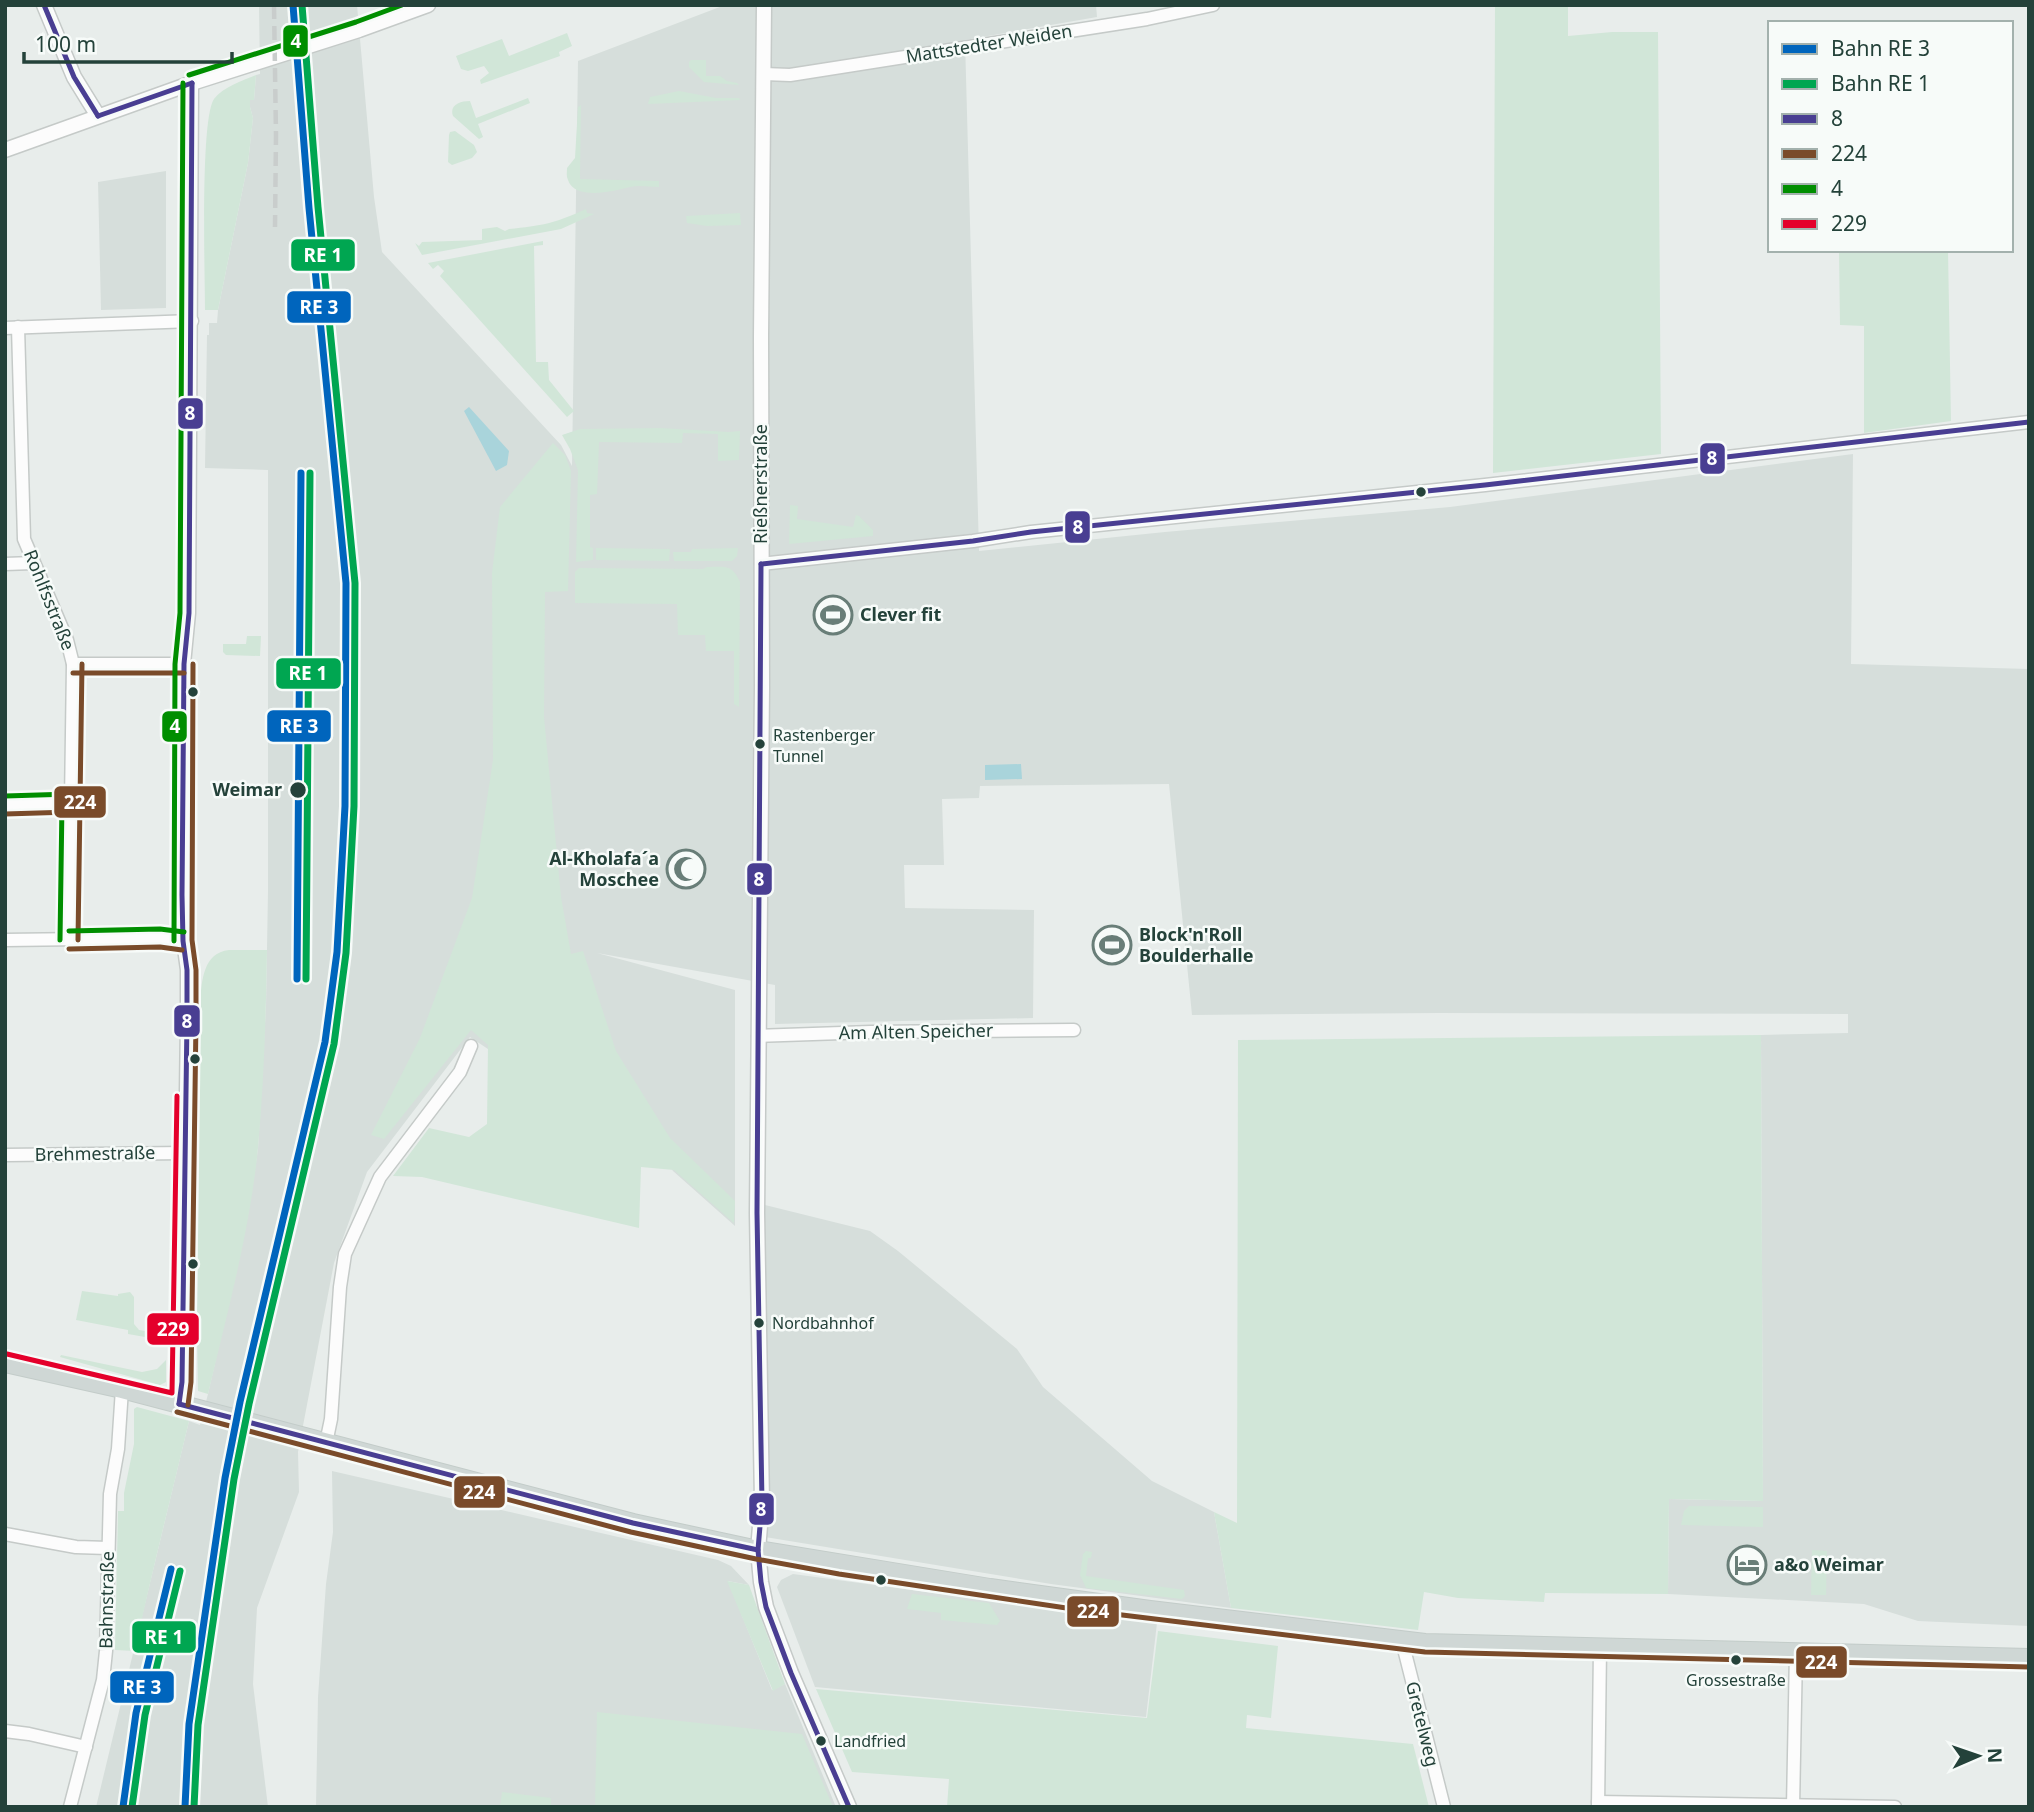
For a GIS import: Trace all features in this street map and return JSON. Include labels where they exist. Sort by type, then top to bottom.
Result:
[{"type":"main road","points":[[5,1363],[122,1389],[633,1523],[758,1550],[894,1574],[1074,1600],[1402,1641],[2029,1658]]},
{"type":"street","points":[[44,5],[74,77],[98,116]]},
{"type":"street","points":[[5,149],[192,83],[428,5]]},
{"type":"street","name":"Rießnerstraße","points":[[764,5],[757,1213],[762,1502],[758,1550],[766,1607],[791,1673],[849,1807]]},
{"type":"street","name":"Mattstedter Weiden","points":[[764,74],[790,75],[1133,22],[1213,5]]},
{"type":"street","points":[[179,1404],[182,1382],[187,970],[183,941],[184,664],[189,613],[192,83]]},
{"type":"street","points":[[12,328],[192,321]]},
{"type":"street","name":"Rohlfsstraße","points":[[12,328],[24,539],[67,640],[73,664],[69,940]]},
{"type":"street","points":[[761,564],[780,564],[1031,532],[1485,485],[2029,422]]},
{"type":"street","points":[[5,564],[33,563]]},
{"type":"street","points":[[73,664],[184,664]]},
{"type":"street","points":[[5,805],[71,803]]},
{"type":"street","points":[[5,940],[160,938],[183,941]]},
{"type":"street","name":"Am Alten Speicher","points":[[758,1036],[1074,1030]]},
{"type":"street","points":[[318,1441],[331,1419],[340,1287],[345,1254],[380,1177],[460,1072],[471,1046]]},
{"type":"street","name":"Brehmestraße","points":[[5,1154],[185,1153]]},
{"type":"street","name":"Bahnstraße","points":[[69,1807],[103,1680],[110,1494],[118,1449],[122,1389]]},
{"type":"street","points":[[5,1534],[76,1547],[108,1548]]},
{"type":"street","name":"Gretelweg","points":[[1402,1641],[1444,1807]]},
{"type":"street","points":[[1600,1648],[1598,1804],[1895,1807]]},
{"type":"street","points":[[1793,1805],[1796,1653]]},
{"type":"street","points":[[5,1731],[86,1747]]},
{"type":"shaded area","points":[[259,5],[357,5],[374,197],[382,252],[561,445],[572,466],[578,61],[725,5],[1096,5],[1097,17],[965,40],[979,551],[1450,507],[1853,454],[1851,664],[2029,669],[2029,1626],[1918,1621],[1864,1604],[1668,1594],[1669,1499],[1763,1501],[1761,1035],[1848,1033],[1848,1014],[1192,1015],[1169,784],[980,786],[979,798],[942,799],[944,865],[904,865],[905,908],[1034,910],[1033,1018],[775,1024],[775,985],[597,953],[735,990],[735,1226],[673,1171],[593,1051],[488,1049],[470,1037],[367,1172],[334,1263],[298,1452],[299,1492],[257,1608],[253,1684],[268,1807],[96,1807],[189,1421],[200,1425],[208,1394],[248,1215],[258,1149],[266,1006],[268,891],[268,470],[205,468],[207,335],[209,323],[217,323],[248,163],[253,118],[250,100],[254,100],[256,75],[260,74]]},
{"type":"shaded area","points":[[166,171],[166,308],[101,310],[98,182]]},
{"type":"shaded area","points":[[761,1204],[870,1231],[1017,1349],[1043,1387],[1152,1481],[1214,1512],[1231,1608],[1051,1584],[765,1537]]},
{"type":"shaded area","points":[[332,1471],[718,1560],[731,1566],[749,1585],[728,1581],[772,1690],[785,1684],[836,1807],[316,1807],[318,1697],[326,1584],[333,1532]]},
{"type":"shaded area","points":[[793,1574],[1157,1623],[1146,1717],[815,1687],[777,1587],[781,1580]]},
{"type":"green space","points":[[1495,5],[1568,5],[1568,36],[1658,32],[1661,454],[1493,473]]},
{"type":"green space","points":[[567,33],[572,46],[559,52],[560,56],[481,84],[480,80],[489,73],[484,66],[468,71],[461,69],[456,56],[502,39],[509,56]]},
{"type":"green space","points":[[691,60],[706,60],[706,76],[720,76],[739,85],[704,82],[689,67]]},
{"type":"green space","points":[[256,75],[254,100],[250,100],[253,118],[248,163],[218,310],[205,310],[205,166],[210,112],[214,99],[222,91]]},
{"type":"green space","points":[[679,91],[740,100],[648,104],[650,97]]},
{"type":"green space","points":[[528,98],[530,103],[478,124],[483,137],[479,139],[453,116],[452,112],[456,104],[470,101],[476,118]]},
{"type":"green space","points":[[581,105],[580,179],[659,181],[659,187],[633,186],[596,193],[579,191],[572,186],[567,178],[567,168],[575,158],[578,107]]},
{"type":"green space","points":[[455,131],[474,145],[477,152],[472,158],[452,165],[448,162],[449,135]]},
{"type":"green space","points":[[586,209],[587,213],[594,214],[561,229],[422,255],[415,243],[419,246],[422,242],[482,240],[482,229],[497,227],[505,231],[540,225]]},
{"type":"green space","points":[[740,213],[741,225],[707,226],[687,223],[686,216]]},
{"type":"green space","points":[[543,241],[543,245],[534,246],[536,362],[548,362],[549,380],[574,411],[567,417],[440,276],[444,271],[438,265],[433,269],[428,263]]},
{"type":"green space","points":[[1839,252],[1948,252],[1951,421],[1864,433],[1864,326],[1840,325]]},
{"type":"green space","points":[[580,429],[740,431],[739,460],[718,461],[718,434],[683,433],[682,443],[599,442],[597,494],[590,495],[590,547],[593,548],[593,560],[576,562],[578,470],[562,435]]},
{"type":"green space","points":[[553,443],[565,455],[571,471],[568,591],[545,592],[544,717],[561,897],[571,954],[583,951],[616,1051],[670,1138],[735,1201],[734,1223],[674,1170],[641,1167],[639,1228],[422,1177],[393,1176],[429,1128],[469,1137],[487,1124],[488,1045],[471,1030],[384,1139],[371,1135],[420,1038],[472,898],[493,760],[492,573],[500,507]]},
{"type":"green space","points":[[790,505],[798,506],[797,519],[853,527],[856,515],[859,516],[873,530],[873,536],[789,544]]},
{"type":"green space","points":[[596,548],[670,549],[669,561],[596,560]]},
{"type":"green space","points":[[738,548],[737,556],[732,561],[674,561],[673,552]]},
{"type":"green space","points":[[579,568],[731,569],[740,582],[739,707],[734,704],[734,651],[706,651],[705,635],[678,635],[677,604],[575,603],[575,572]]},
{"type":"green space","points":[[247,636],[261,636],[260,656],[226,655],[223,652],[223,644],[246,644]]},
{"type":"green space","points":[[267,950],[263,1074],[258,1148],[249,1210],[208,1394],[198,1391],[200,1002],[203,977],[209,962],[220,952]]},
{"type":"green space","points":[[1761,1035],[1763,1501],[1669,1499],[1668,1594],[1545,1593],[1544,1602],[1458,1598],[1424,1592],[1418,1630],[1231,1608],[1214,1512],[1237,1523],[1238,1040]]},
{"type":"green space","points":[[82,1291],[118,1296],[130,1292],[134,1297],[134,1324],[139,1330],[145,1331],[145,1337],[128,1334],[128,1330],[76,1320]]},
{"type":"green space","points":[[61,1355],[142,1372],[157,1369],[166,1360],[166,1382],[160,1385],[60,1357]]},
{"type":"green space","points":[[137,1407],[189,1421],[135,1651],[115,1650],[118,1511],[124,1511],[124,1493],[134,1444],[134,1409]]},
{"type":"green space","points":[[1689,1506],[1763,1507],[1763,1527],[1681,1525],[1684,1511]]},
{"type":"green space","points":[[1812,1550],[1827,1551],[1826,1595],[1811,1595]]},
{"type":"green space","points":[[1086,1551],[1092,1552],[1091,1558],[1088,1558],[1086,1576],[1184,1590],[1185,1596],[1182,1599],[1086,1588],[1080,1575],[1083,1554]]},
{"type":"green space","points":[[727,1581],[749,1585],[785,1684],[773,1691]]},
{"type":"green space","points":[[912,1594],[989,1603],[1000,1621],[997,1625],[941,1620],[941,1613],[907,1609]]},
{"type":"green space","points":[[1158,1631],[1278,1646],[1271,1718],[1247,1715],[1246,1728],[1413,1744],[1429,1807],[947,1807],[949,1779],[852,1772],[816,1689],[1147,1718]]},
{"type":"green space","points":[[597,1712],[802,1734],[833,1807],[595,1807]]},
{"type":"green space","points":[[502,1792],[551,1798],[551,1807],[500,1807]]},
{"type":"water","points":[[469,407],[509,451],[507,465],[496,471],[464,411]]},
{"type":"water","points":[[1021,764],[1022,779],[985,780],[985,765]]},
{"type":"railway","points":[[274,5],[275,227]]},
{"type":"transit line","name":"8","points":[[44,5],[74,77],[98,116]]},
{"type":"transit line","points":[[185,1807],[189,1724],[225,1478],[240,1402],[325,1042],[337,952],[345,806],[346,583],[309,208],[293,5]]},
{"type":"transit line","points":[[194,1807],[198,1725],[234,1479],[249,1404],[334,1044],[346,953],[354,806],[355,583],[318,207],[302,5]]},
{"type":"transit line","name":"4","points":[[189,75],[402,5]]},
{"type":"transit line","name":"4","points":[[174,941],[175,664],[180,613],[183,83]]},
{"type":"transit line","name":"8","points":[[98,116],[192,83]]},
{"type":"transit line","name":"8","points":[[179,1404],[182,1382],[187,1020],[182,895],[184,664],[189,613],[192,83]]},
{"type":"transit line","name":"8","points":[[761,564],[2029,422]]},
{"type":"transit line","points":[[297,979],[301,473]]},
{"type":"transit line","points":[[306,979],[310,473]]},
{"type":"transit line","name":"8","points":[[761,564],[757,1213],[762,1502],[758,1550],[766,1607],[791,1673],[849,1807]]},
{"type":"transit line","name":"224","points":[[78,940],[82,664]]},
{"type":"transit line","name":"224","points":[[188,1405],[191,1382],[196,1020],[196,970],[192,940],[193,664]]},
{"type":"transit line","name":"224","points":[[73,673],[184,673]]},
{"type":"transit line","name":"4","points":[[5,796],[71,794]]},
{"type":"transit line","name":"4","points":[[60,940],[62,803]]},
{"type":"transit line","name":"224","points":[[5,814],[71,812]]},
{"type":"transit line","name":"4","points":[[69,931],[160,929],[184,932]]},
{"type":"transit line","name":"224","points":[[69,949],[160,947],[182,950]]},
{"type":"transit line","name":"229","points":[[7,1354],[172,1393],[177,1096]]},
{"type":"transit line","name":"8","points":[[179,1404],[633,1523],[758,1550]]},
{"type":"transit line","name":"224","points":[[177,1412],[631,1532],[839,1574],[1073,1609],[1425,1652],[2029,1667]]},
{"type":"transit line","points":[[123,1807],[136,1713],[171,1569]]},
{"type":"transit line","points":[[132,1807],[145,1715],[180,1571]]},
{"type":"place","name":"Clever fit","points":[[833,615]]},
{"type":"place","name":"Rastenberger Tunnel","points":[[760,744]]},
{"type":"place","name":"Weimar","points":[[298,790]]},
{"type":"place","name":"Al-Kholafa´a Moschee","points":[[686,869]]},
{"type":"place","name":"Block'n'Roll Boulderhalle","points":[[1112,945]]},
{"type":"place","name":"Nordbahnhof","points":[[759,1323]]},
{"type":"place","name":"a&o Weimar","points":[[1747,1565]]},
{"type":"place","name":"Grossestraße","points":[[1736,1660]]},
{"type":"place","name":"Landfried","points":[[821,1741]]}]
